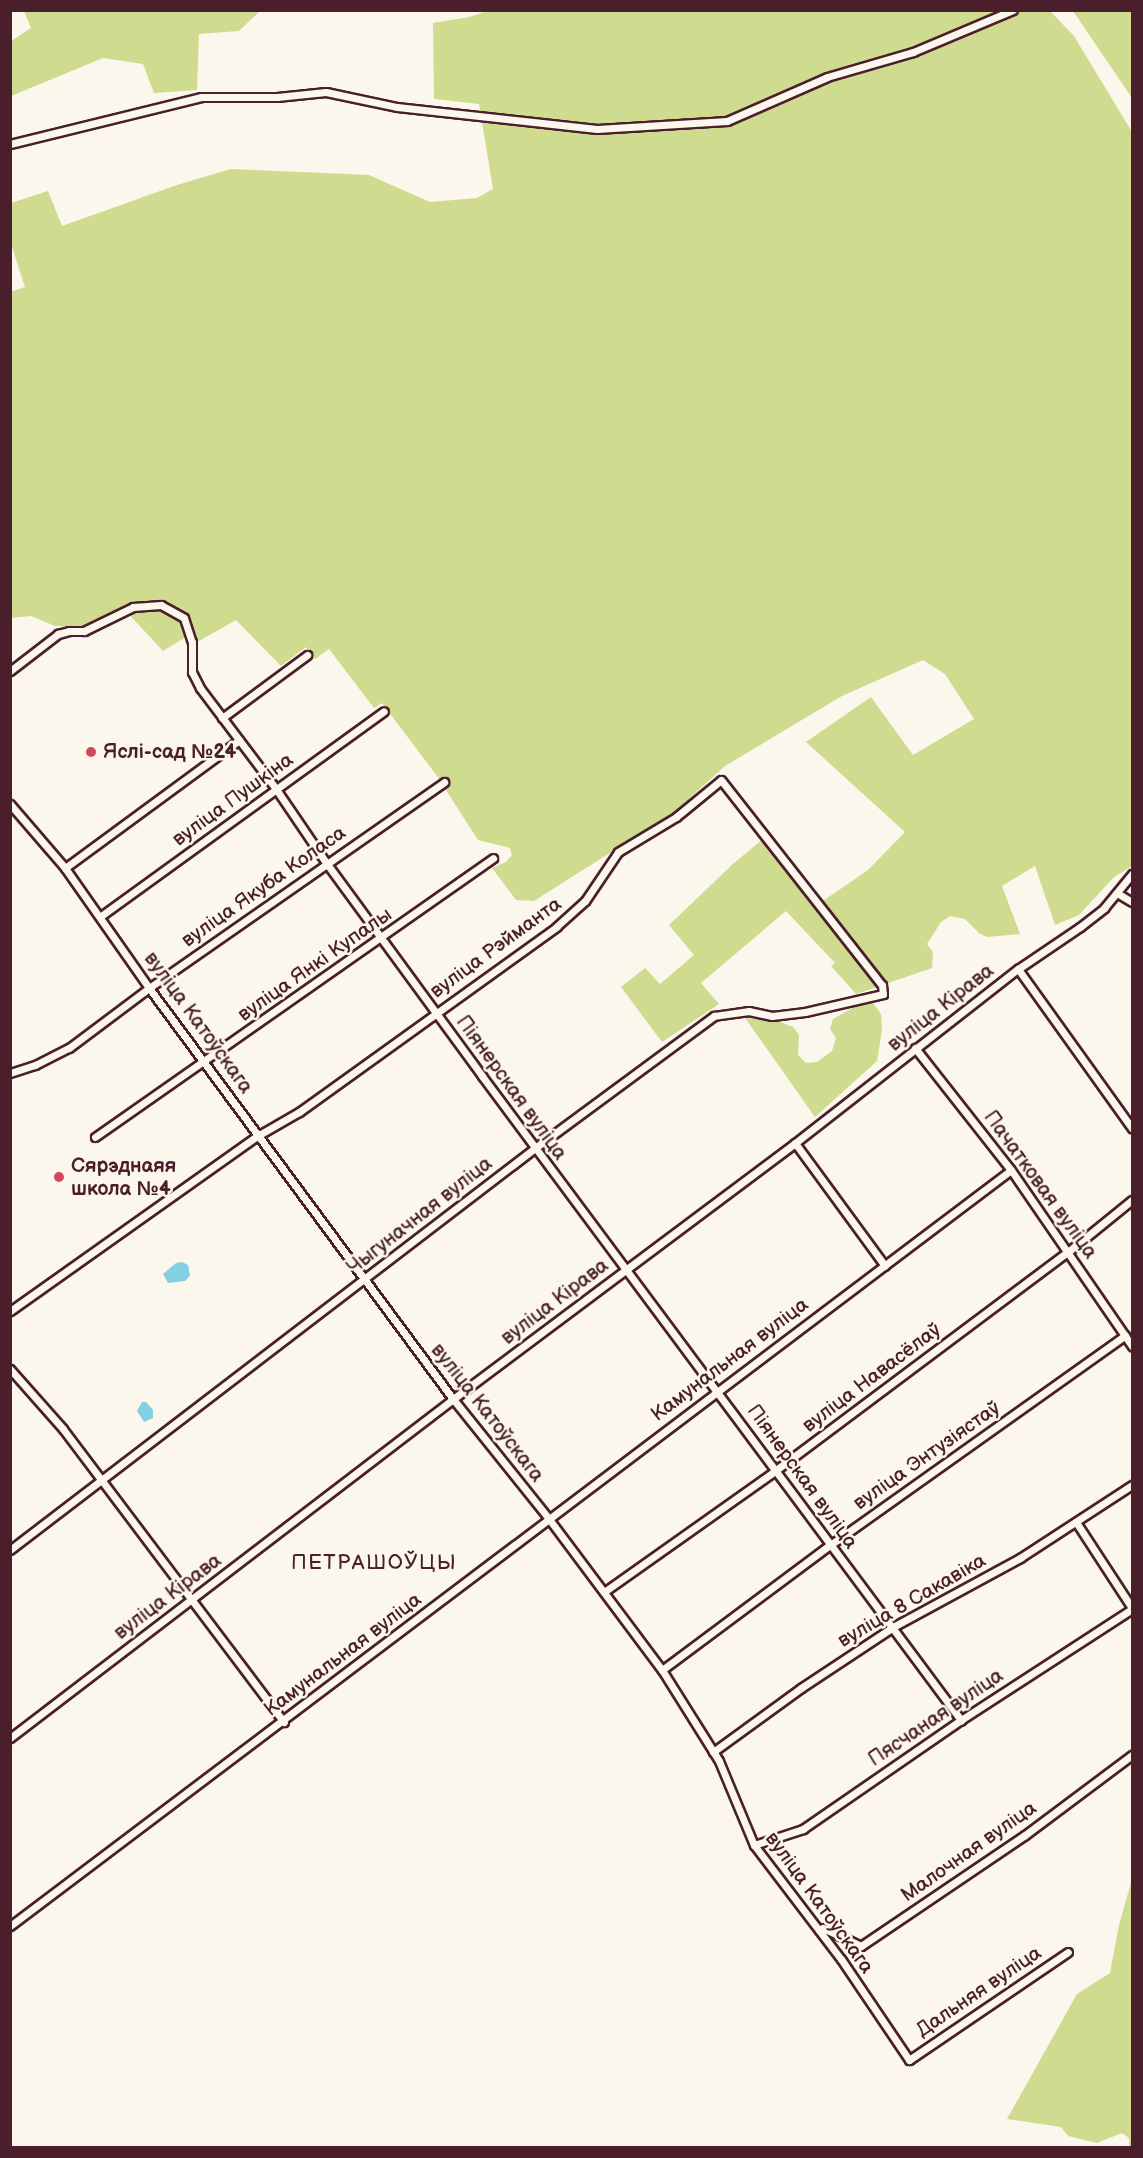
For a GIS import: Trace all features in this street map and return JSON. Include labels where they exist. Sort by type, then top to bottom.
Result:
[{"type":"street","points":[[10,144],[201,97],[277,97],[326,92],[397,107],[597,129],[727,122],[827,77],[913,52],[1013,10]]},
{"type":"street","name":"Піянерская вуліца","points":[[10,671],[58,634],[69,630],[84,631],[133,607],[161,605],[172,610],[187,624],[192,642],[192,672],[222,718],[276,789],[327,864],[535,1148],[961,1720]]},
{"type":"street","points":[[222,718],[306,655]]},
{"type":"street","name":"вуліца Пушкіна","points":[[101,916],[384,711]]},
{"type":"street","points":[[65,868],[239,740]]},
{"type":"street","name":"вуліца Рэйманта","points":[[10,1311],[259,1135],[298,1112],[556,927],[585,901],[618,852],[676,817],[721,780],[882,985],[883,994]]},
{"type":"street","name":"вуліца Якуба Коласа","points":[[10,1073],[35,1065],[69,1048],[150,988],[444,782]]},
{"type":"street","name":"вуліца Катоўскага","points":[[10,804],[65,868],[150,988],[453,1400],[549,1519],[662,1670],[713,1752],[754,1845],[819,1930],[909,2060]]},
{"type":"street","name":"вуліца Янкі Купалы","points":[[95,1137],[493,858]]},
{"type":"street","name":"вуліца Кірава","points":[[10,1738],[795,1143],[1018,969],[1080,927],[1104,908],[1132,874]]},
{"type":"street","points":[[1117,892],[1132,902]]},
{"type":"street","points":[[1018,969],[1132,1128]]},
{"type":"street","name":"Чыгуначная вуліца","points":[[10,1550],[535,1148],[714,1016],[749,1011],[772,1016],[805,1012],[883,994]]},
{"type":"street","name":"Пачатковая вуліца","points":[[915,1048],[1011,1170],[1069,1251],[1132,1346]]},
{"type":"street","points":[[795,1143],[885,1266]]},
{"type":"street","name":"Камунальная вуліца","points":[[10,1926],[284,1722],[1011,1170]]},
{"type":"street","name":"вуліца Навасёлаў","points":[[604,1592],[776,1470],[1069,1251],[1132,1200]]},
{"type":"street","name":"вуліца Энтузіястаў","points":[[662,1670],[830,1545],[1125,1335]]},
{"type":"street","points":[[10,1370],[63,1429],[284,1722]]},
{"type":"street","name":"вуліца 8 Сакавіка","points":[[713,1752],[801,1688],[893,1627],[1020,1558],[1132,1485]]},
{"type":"street","points":[[1076,1522],[1132,1608]]},
{"type":"street","name":"Пясчаная вуліца","points":[[754,1845],[802,1829],[961,1720],[1132,1608]]},
{"type":"street","name":"Малочная вуліца","points":[[819,1930],[823,1928],[861,1946],[1025,1834],[1132,1755]]},
{"type":"street","name":"Дальняя вуліца","points":[[909,2060],[1068,1952]]},
{"type":"green space","points":[[24,11],[260,11],[239,31],[199,34],[197,90],[154,93],[143,64],[103,58],[11,96],[11,41],[31,28]]},
{"type":"green space","points":[[487,11],[1050,11],[1074,36],[1132,132],[1132,866],[1114,877],[1079,915],[1055,925],[1035,866],[1002,886],[1020,934],[987,937],[979,933],[965,919],[950,916],[941,922],[927,944],[933,952],[932,968],[856,994],[831,966],[835,963],[786,911],[701,983],[719,1004],[662,1042],[621,987],[645,968],[660,984],[694,955],[669,925],[734,863],[763,839],[814,907],[868,870],[905,832],[806,742],[871,697],[913,755],[974,719],[945,674],[923,660],[842,696],[725,766],[673,813],[534,901],[516,900],[492,868],[506,862],[512,855],[510,848],[478,840],[437,776],[382,703],[374,708],[329,649],[315,659],[306,647],[281,666],[236,620],[199,641],[186,637],[163,651],[123,608],[85,627],[55,626],[31,616],[11,618],[10,292],[25,287],[11,244],[11,203],[48,191],[62,226],[177,185],[231,169],[369,175],[430,202],[477,198],[493,189],[479,104],[434,99],[433,23],[469,17]]},
{"type":"green space","points":[[1073,11],[1132,11],[1132,98]]},
{"type":"green space","points":[[863,1002],[873,1003],[881,1014],[882,1030],[877,1061],[815,1117],[745,1018],[778,1021],[793,1027],[799,1035],[798,1055],[806,1063],[817,1062],[832,1051],[836,1038],[830,1029],[833,1019]]},
{"type":"green space","points":[[1132,1879],[1132,2147],[1129,2147],[1129,2138],[1122,2133],[1097,2143],[1068,2136],[1061,2127],[1007,2119],[1077,1994],[1110,1973],[1119,1925]]},
{"type":"water","points":[[182,1262],[188,1265],[190,1276],[185,1281],[168,1283],[163,1274],[176,1263]]},
{"type":"water","points":[[142,1402],[146,1402],[153,1410],[153,1418],[144,1422],[137,1411]]},
{"type":"place","name":"Яслі-сад №24","points":[[91,752]]},
{"type":"place","name":"Сярэднаяя школа №4","points":[[59,1177]]},
{"type":"district","name":"ПЕТРАШОЎЦЫ","points":[[374,1563]]}]
